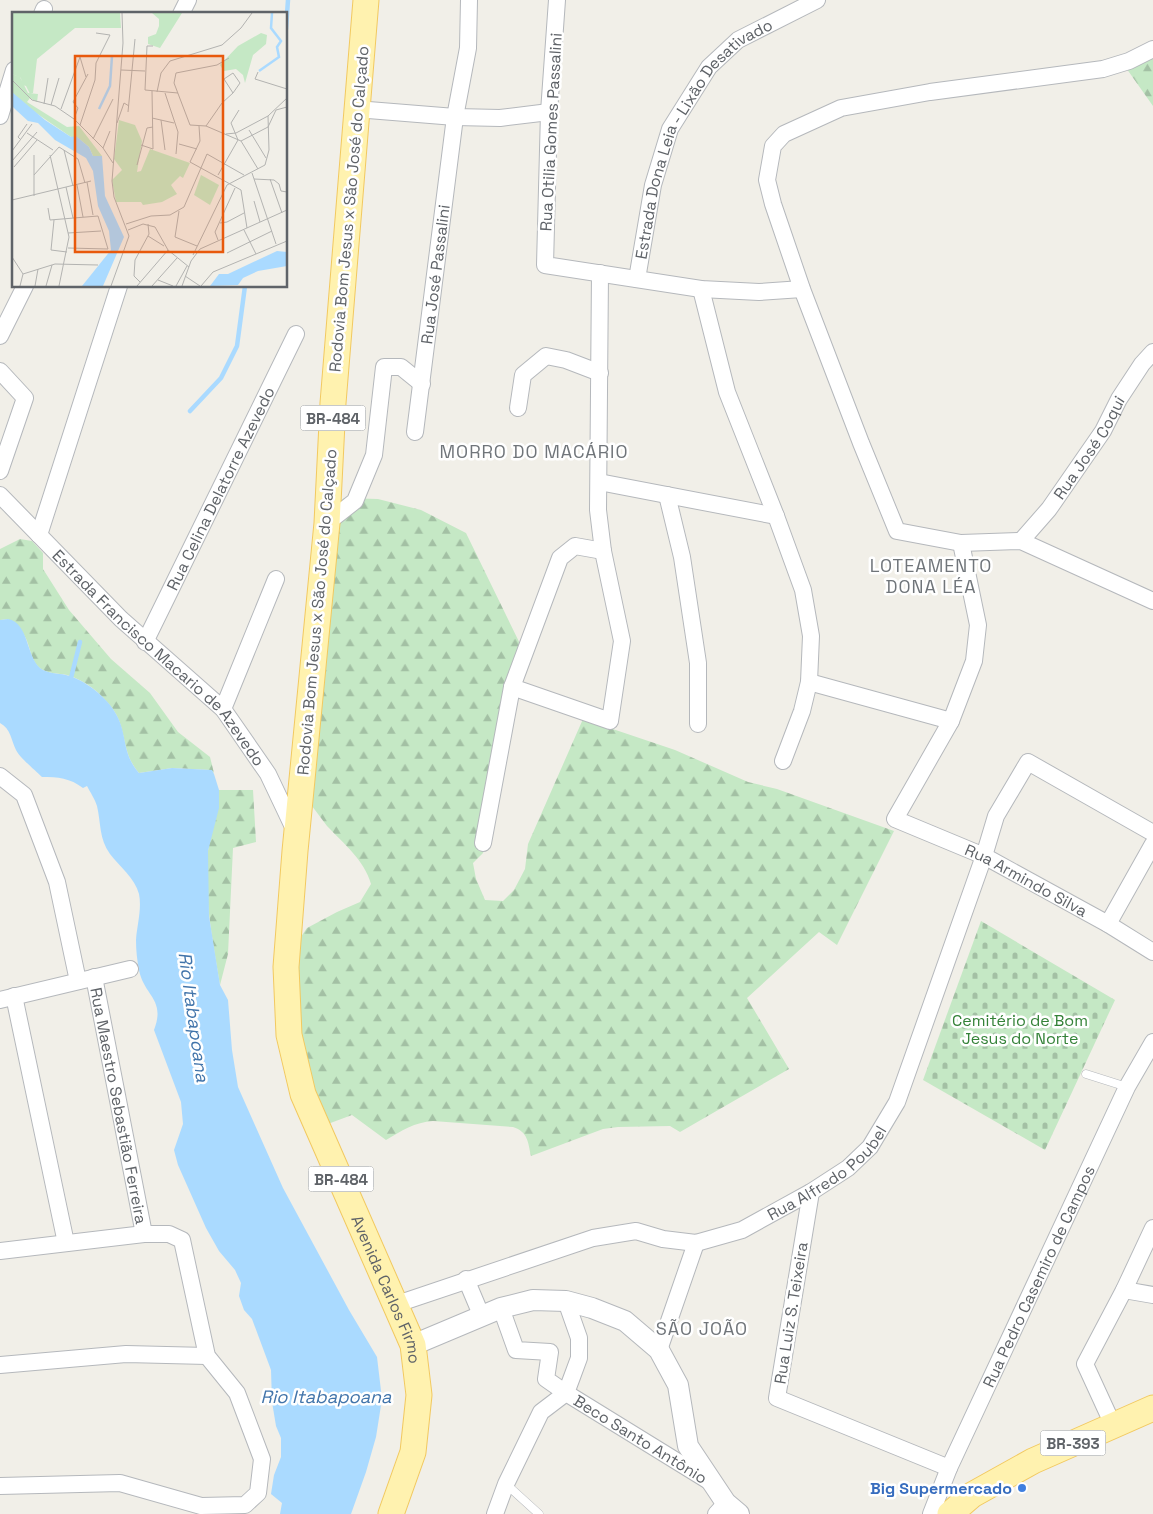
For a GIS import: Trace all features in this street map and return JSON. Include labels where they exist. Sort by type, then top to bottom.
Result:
[{"type":"main road","name":"Rodovia Bom Jesus x São José do Calçado","points":[[297,836],[327,523],[333,403],[366,0]]},
{"type":"main road","name":"Avenida Carlos Firmo","points":[[297,836],[286,967],[290,1035],[303,1094],[413,1345],[419,1395],[412,1452],[391,1514]]},
{"type":"main road","name":"BR-393","points":[[950,1514],[972,1495],[1033,1461],[1153,1408]]},
{"type":"street","points":[[182,12],[188,0]]},
{"type":"street","name":"Rua José Passalini","points":[[415,432],[455,117],[468,48],[468,0]]},
{"type":"street","name":"Rua Otilia Gomes Passalini","points":[[557,0],[549,112],[545,264],[600,273]]},
{"type":"street","name":"Estrada Dona Leia - Lixão Desativado","points":[[637,279],[653,185],[670,129],[709,67],[738,40],[817,0]]},
{"type":"street","points":[[1153,48],[1129,61],[1103,69],[930,92],[841,108],[784,134],[773,146],[766,180],[772,204],[802,289],[897,531],[961,543],[1021,541],[1153,601]]},
{"type":"street","points":[[0,116],[12,77]]},
{"type":"street","points":[[356,109],[455,117],[500,118],[549,112]]},
{"type":"street","points":[[512,687],[610,721],[622,641],[603,551],[598,510],[600,273],[701,289],[760,292],[802,289]]},
{"type":"street","points":[[0,336],[24,288]]},
{"type":"street","points":[[39,535],[118,288]]},
{"type":"street","points":[[701,289],[727,392],[803,590],[811,636],[809,682],[802,711],[783,761]]},
{"type":"street","name":"Rua Celina Delatorre Azevedo","points":[[145,642],[296,334]]},
{"type":"street","name":"Rua José Coqui","points":[[1021,541],[1049,509],[1103,431],[1119,399],[1142,364],[1153,352]]},
{"type":"street","points":[[518,408],[523,375],[546,356],[566,360],[600,373]]},
{"type":"street","points":[[327,523],[355,501],[374,455],[384,367],[401,367],[422,384]]},
{"type":"street","points":[[0,371],[25,398],[0,471]]},
{"type":"street","points":[[599,482],[776,516]]},
{"type":"street","name":"Estrada Francisco Macario de Azevedo","points":[[0,494],[121,619],[223,709],[268,774],[297,836]]},
{"type":"street","points":[[667,495],[682,557],[698,663],[698,724]]},
{"type":"street","points":[[809,682],[951,721],[974,661],[978,625],[961,543]]},
{"type":"street","points":[[483,843],[512,687],[560,558],[575,546],[603,551]]},
{"type":"street","points":[[223,709],[276,579]]},
{"type":"street","name":"Rua Armindo Silva","points":[[951,721],[895,819],[984,856],[1108,924],[1153,952]]},
{"type":"street","name":"Rua Alfredo Poubel","points":[[394,1305],[466,1279],[593,1238],[636,1230],[663,1239],[696,1243],[742,1230],[811,1192],[848,1168],[870,1148],[897,1102],[984,856],[996,816],[1028,762],[1153,833]]},
{"type":"street","name":"Rua Maestro Sebastião Ferreira","points":[[0,776],[24,795],[57,882],[86,979],[144,1234]]},
{"type":"street","points":[[1108,924],[1153,844]]},
{"type":"street","points":[[66,1243],[7,998],[130,969]]},
{"type":"street","name":"Rua Pedro Casemiro de Campos","points":[[930,1514],[949,1468],[1127,1087],[1153,1042]]},
{"type":"street","name":"Rua Luiz S. Teixeira","points":[[811,1192],[777,1398],[949,1468]]},
{"type":"street","points":[[1113,1425],[1085,1364],[1124,1290],[1153,1228]]},
{"type":"street","points":[[0,1251],[144,1234],[169,1234],[182,1240],[207,1356],[236,1393],[262,1459],[258,1493],[245,1505],[201,1506],[120,1484],[0,1486]]},
{"type":"street","points":[[659,1350],[696,1243]]},
{"type":"street","points":[[466,1279],[482,1317]]},
{"type":"street","points":[[1124,1290],[1153,1295]]},
{"type":"street","points":[[413,1345],[501,1308],[532,1300],[566,1301],[592,1308],[625,1321],[659,1350],[678,1385],[688,1446],[714,1484],[727,1510]]},
{"type":"street","points":[[495,1514],[506,1484],[541,1412],[566,1393],[579,1358],[579,1338],[566,1301]]},
{"type":"street","name":"Beco Santo Antônio","points":[[501,1308],[516,1350],[550,1352],[546,1379],[714,1484]]},
{"type":"street","points":[[0,1365],[126,1354],[207,1356]]},
{"type":"lane","points":[[1086,1074],[1127,1087]]},
{"type":"lane","points":[[506,1484],[539,1514]]},
{"type":"green space","points":[[1153,49],[1153,106],[1124,65]]},
{"type":"green space","points":[[344,498],[378,499],[421,510],[466,533],[525,654],[490,833],[483,853],[473,863],[476,879],[485,900],[503,901],[514,890],[525,869],[528,844],[583,719],[675,750],[748,782],[777,789],[894,831],[837,945],[819,932],[747,998],[789,1069],[680,1132],[670,1126],[603,1129],[531,1156],[528,1142],[524,1135],[513,1127],[433,1121],[414,1125],[386,1140],[352,1115],[317,1128],[287,957],[307,928],[360,902],[371,884],[364,867],[327,826],[306,798],[334,508]]},
{"type":"green space","points":[[20,539],[32,541],[43,553],[43,569],[69,610],[111,659],[150,693],[178,732],[210,757],[214,773],[211,770],[172,768],[139,773],[129,757],[117,716],[103,697],[80,680],[67,675],[47,672],[37,665],[21,630],[8,619],[0,620],[0,549]]},
{"type":"green space","points":[[219,790],[253,790],[256,842],[233,848],[228,954],[220,985],[207,884],[208,851]]},
{"type":"green space","name":"Cemitério de Bom Jesus do Norte","points":[[981,921],[1115,1000],[1045,1150],[923,1080]]},
{"type":"water","name":"Rio Itabapoana","points":[[8,619],[15,622],[24,633],[35,663],[40,668],[73,677],[95,690],[107,702],[120,722],[127,751],[139,773],[172,768],[212,770],[214,774],[219,790],[219,808],[208,851],[209,916],[220,985],[228,1000],[232,1050],[238,1087],[283,1188],[349,1310],[377,1357],[382,1399],[376,1437],[351,1514],[280,1514],[282,1503],[271,1494],[274,1475],[281,1457],[281,1438],[276,1426],[272,1402],[271,1370],[252,1319],[244,1310],[239,1296],[241,1283],[235,1270],[219,1251],[206,1228],[178,1165],[174,1150],[183,1124],[181,1102],[154,1030],[157,1020],[156,1004],[145,986],[139,970],[136,940],[140,911],[139,894],[130,877],[106,848],[102,837],[97,806],[87,786],[83,788],[64,779],[42,777],[18,753],[9,732],[0,723],[0,620]]},
{"type":"waterway","points":[[287,12],[288,0]]},
{"type":"waterway","points":[[190,411],[221,378],[237,346],[245,288]]},
{"type":"waterway","points":[[70,682],[80,642]]},
{"type":"place","name":"Big Supermercado","points":[[1022,1488]]},
{"type":"district","name":"MORRO DO MACÁRIO","points":[[534,451]]},
{"type":"district","name":"LOTEAMENTO DONA LÉA","points":[[931,575]]},
{"type":"district","name":"SÃO JOÃO","points":[[702,1328]]}]
